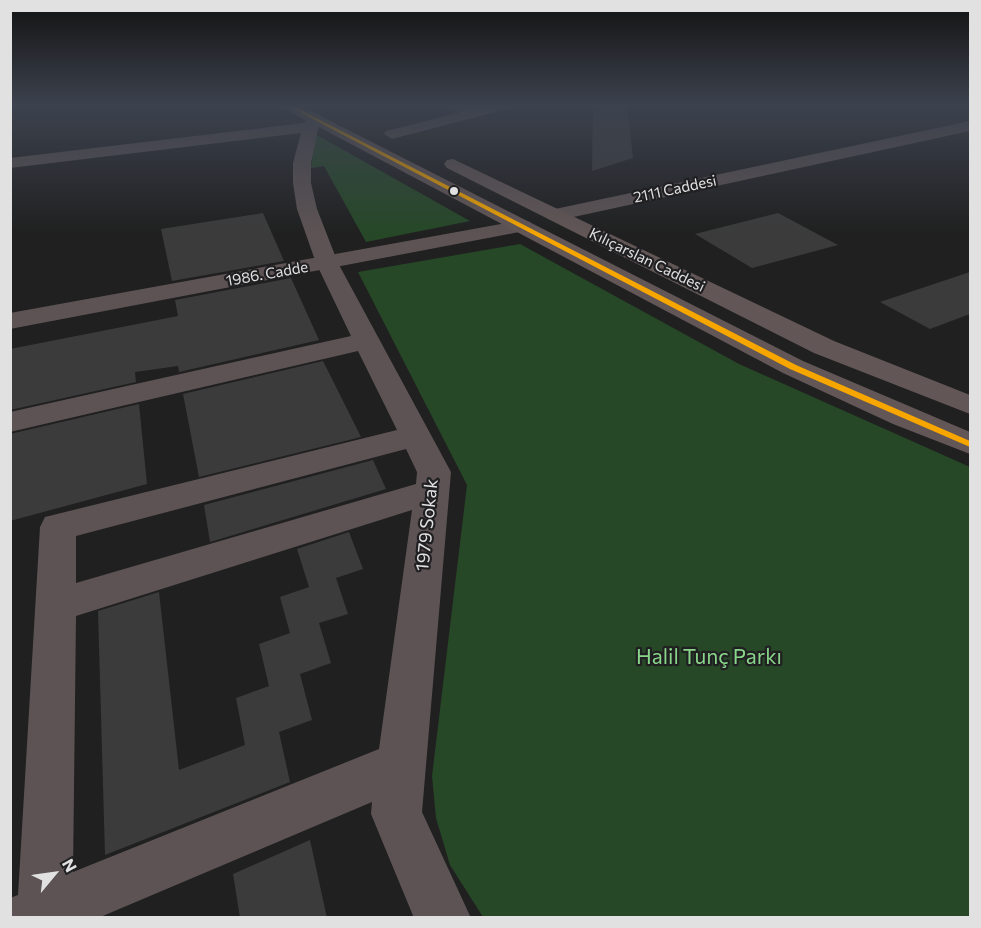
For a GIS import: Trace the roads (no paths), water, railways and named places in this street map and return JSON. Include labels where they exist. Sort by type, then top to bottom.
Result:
[{"type":"main road","name":"Kılıçarslan Caddesi","points":[[377,148],[793,367],[970,444]]},
{"type":"main road","name":"Kılıçarslan Caddesi","points":[[421,148],[824,347],[970,405]]},
{"type":"main road","points":[[523,226],[555,215]]},
{"type":"street","points":[[10,164],[102,148]]},
{"type":"street","name":"1979 Sokak","points":[[304,148],[302,183],[307,209],[327,263],[434,472],[396,814],[443,918]]},
{"type":"street","name":"2111 Caddesi","points":[[555,215],[866,148]]},
{"type":"street","name":"1986. Cadde","points":[[10,321],[523,226]]},
{"type":"street","points":[[10,422],[367,341]]},
{"type":"street","points":[[401,765],[38,914],[56,606],[58,527],[415,436]]},
{"type":"street","points":[[56,606],[432,491]]},
{"type":"park label","name":"Halil Tunç Parkı","points":[[709,657]]}]
